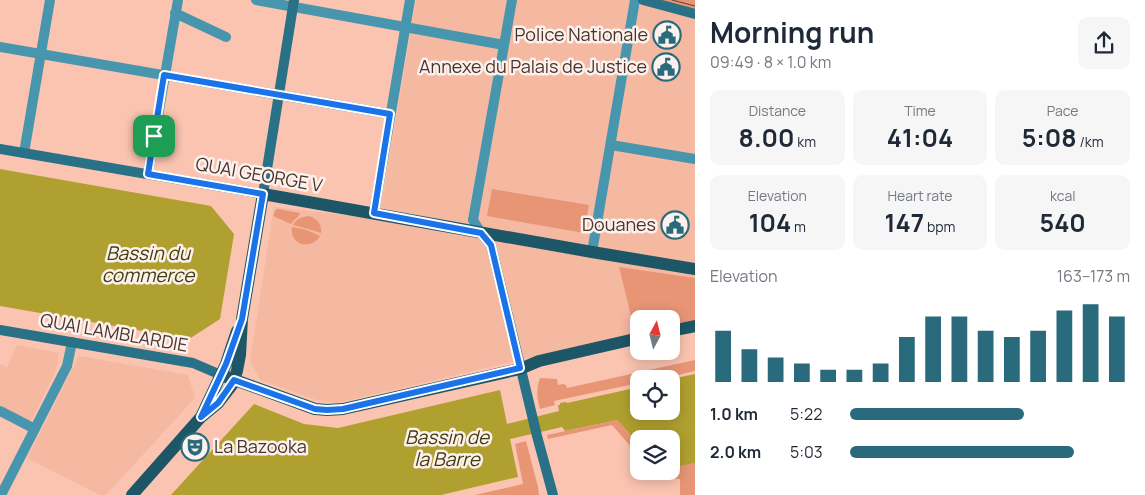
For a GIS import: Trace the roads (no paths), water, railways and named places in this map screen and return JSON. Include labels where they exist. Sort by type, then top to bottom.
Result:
[{"type":"main road","points":[[643,0],[695,14]]},
{"type":"main road","points":[[132,495],[201,417],[218,403],[234,380],[237,371],[242,319],[293,3]]},
{"type":"main road","name":"QUAI GEORGE V","points":[[0,149],[695,269]]},
{"type":"main road","points":[[481,233],[491,245],[531,414],[553,495]]},
{"type":"main road","points":[[201,417],[226,364],[242,319]]},
{"type":"main road","points":[[680,329],[695,326]]},
{"type":"main road","name":"QUAI LAMBLARDIE","points":[[0,330],[193,363],[221,375]]},
{"type":"main road","points":[[221,375],[312,408],[327,410],[343,409],[630,340]]},
{"type":"street","points":[[24,153],[50,0]]},
{"type":"street","points":[[148,174],[178,0]]},
{"type":"street","points":[[256,0],[293,3],[405,27],[504,44]]},
{"type":"street","points":[[374,213],[410,0]]},
{"type":"street","points":[[481,233],[473,220],[512,0]]},
{"type":"street","points":[[592,252],[635,0]]},
{"type":"street","points":[[175,13],[226,36]]},
{"type":"street","points":[[0,47],[390,114]]},
{"type":"street","points":[[610,145],[695,159]]},
{"type":"street","points":[[1,495],[67,366],[72,342]]},
{"type":"street","points":[[0,411],[35,429]]},
{"type":"water","name":"Bassin du commerce","points":[[0,169],[211,206],[234,234],[220,319],[189,339],[0,306]]},
{"type":"water","name":"Bassin de la Barre","points":[[695,374],[695,463],[680,466],[680,430],[630,430],[630,434],[617,420],[565,431],[562,427],[510,439],[518,477],[441,495],[171,495],[254,404],[304,424],[338,428],[500,390],[507,424],[559,411],[558,405],[560,403],[630,389],[630,420],[680,420],[680,377]]},
{"type":"tram line","points":[[672,0],[695,6]]},
{"type":"place","name":"Police Nationale","points":[[667,35]]},
{"type":"place","name":"Annexe du Palais de Justice","points":[[666,67]]},
{"type":"place","name":"Douanes","points":[[675,225]]},
{"type":"place","name":"La Bazooka","points":[[195,447]]}]
